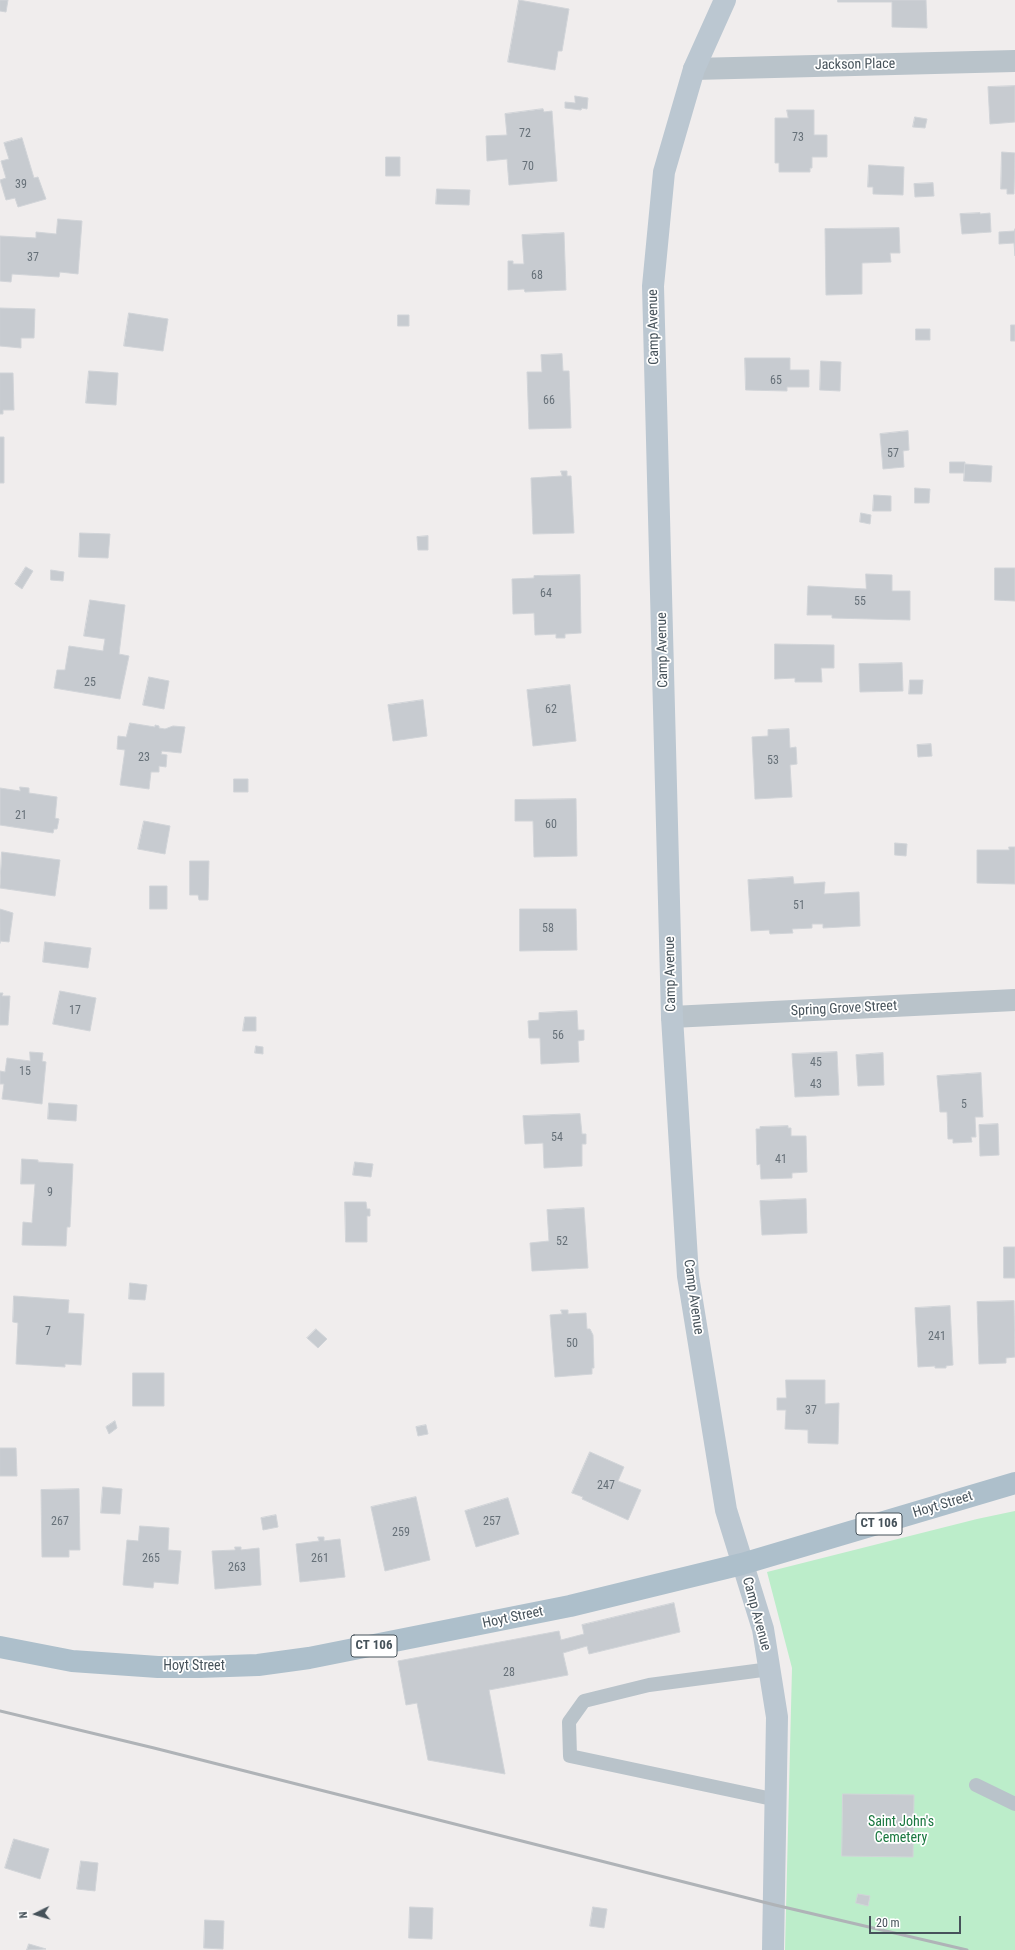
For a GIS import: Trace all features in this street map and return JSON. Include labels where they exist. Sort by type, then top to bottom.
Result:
[{"type":"main road","name":"Hoyt Street","points":[[0,1647],[72,1660],[120,1664],[199,1667],[258,1665],[347,1652],[563,1608],[742,1564],[1015,1483]]},
{"type":"street","name":"Camp Avenue","points":[[725,0],[694,69],[664,172],[653,286],[672,1017],[688,1276],[726,1510],[763,1629],[778,1717],[773,1950]]},
{"type":"street","name":"Jackson Place","points":[[694,69],[1015,61]]},
{"type":"street","name":"Spring Grove Street","points":[[672,1017],[1015,1000]]},
{"type":"lane","points":[[770,1669],[649,1685],[584,1701],[569,1722],[570,1756],[776,1800]]},
{"type":"lane","points":[[976,1785],[1015,1804]]},
{"type":"green space","name":"Saint John's Cemetery","points":[[1015,1511],[1015,1950],[785,1950],[792,1668],[767,1572],[977,1519]]},
{"type":"building","points":[[0,0],[8,0],[6,12],[0,11]]},
{"type":"building","points":[[519,0],[569,9],[562,51],[558,51],[555,70],[508,62]]},
{"type":"building","points":[[838,0],[926,0],[927,28],[892,27],[892,2],[838,2]]},
{"type":"building","points":[[1015,86],[1015,122],[990,124],[988,87]]},
{"type":"building","points":[[575,96],[588,98],[587,109],[582,108],[581,110],[565,108],[565,102],[575,103]]},
{"type":"building","points":[[543,109],[544,112],[552,111],[557,181],[509,185],[507,159],[487,161],[486,136],[507,135],[505,114]]},
{"type":"building","points":[[787,110],[814,110],[814,135],[827,135],[827,157],[812,157],[812,168],[810,168],[810,172],[779,172],[779,163],[775,163],[775,118],[788,118]]},
{"type":"building","points":[[915,117],[927,119],[925,128],[913,127]]},
{"type":"building","points":[[22,138],[34,178],[38,177],[46,199],[18,207],[15,198],[6,200],[0,180],[6,178],[1,161],[9,159],[4,143]]},
{"type":"building","points":[[1002,152],[1015,153],[1014,194],[1007,194],[1007,189],[1001,189]]},
{"type":"building","points":[[386,157],[400,157],[400,176],[386,176]]},
{"type":"building","points":[[869,165],[904,167],[903,195],[873,194],[873,187],[868,187]]},
{"type":"building","points":[[933,183],[934,196],[915,197],[914,184]]},
{"type":"building","points":[[437,189],[470,190],[469,205],[436,204]]},
{"type":"building","points":[[990,213],[991,232],[962,234],[960,214]]},
{"type":"building","points":[[58,219],[82,221],[78,274],[60,272],[59,277],[12,274],[11,282],[0,281],[0,236],[36,238],[36,232],[56,234]]},
{"type":"building","points":[[899,228],[900,253],[890,253],[891,262],[862,263],[862,294],[826,295],[825,229]]},
{"type":"building","points":[[1015,229],[1015,256],[1014,243],[999,244],[999,232],[1014,231]]},
{"type":"building","points":[[564,233],[566,290],[525,292],[524,289],[508,290],[508,261],[513,261],[513,264],[524,264],[522,235]]},
{"type":"building","points":[[0,308],[35,309],[34,338],[21,338],[21,348],[0,346]]},
{"type":"building","points":[[129,313],[168,319],[163,351],[124,346]]},
{"type":"building","points":[[398,315],[409,315],[409,326],[398,326]]},
{"type":"building","points":[[1011,325],[1015,325],[1015,341],[1011,341]]},
{"type":"building","points":[[916,329],[930,329],[930,340],[916,340]]},
{"type":"building","points":[[562,354],[563,371],[569,371],[571,428],[529,429],[527,372],[542,372],[541,355]]},
{"type":"building","points":[[745,358],[790,358],[790,370],[809,370],[809,387],[787,387],[787,391],[746,390]]},
{"type":"building","points":[[821,361],[841,362],[840,391],[820,390]]},
{"type":"building","points":[[89,371],[118,373],[116,405],[86,403]]},
{"type":"building","points":[[0,373],[13,373],[14,410],[3,410],[3,414],[0,414]]},
{"type":"building","points":[[908,431],[909,450],[903,451],[904,467],[883,469],[880,434]]},
{"type":"building","points":[[0,437],[4,437],[4,483],[0,483]]},
{"type":"building","points":[[950,462],[965,462],[964,473],[950,473]]},
{"type":"building","points":[[965,464],[992,466],[991,482],[964,481]]},
{"type":"building","points":[[561,471],[567,471],[567,476],[571,476],[574,533],[533,534],[531,478],[562,476]]},
{"type":"building","points":[[915,488],[930,489],[929,503],[915,503]]},
{"type":"building","points":[[874,495],[891,496],[891,511],[873,511]]},
{"type":"building","points":[[861,513],[871,515],[870,524],[860,522]]},
{"type":"building","points":[[80,533],[110,534],[108,558],[79,557]]},
{"type":"building","points":[[428,536],[428,550],[418,550],[417,537]]},
{"type":"building","points":[[26,567],[33,571],[22,589],[15,584]]},
{"type":"building","points":[[995,568],[1015,568],[1015,601],[995,600]]},
{"type":"building","points":[[51,570],[64,572],[63,581],[51,580]]},
{"type":"building","points":[[866,574],[892,575],[892,591],[910,591],[910,620],[832,618],[832,615],[807,615],[808,586],[866,589]]},
{"type":"building","points":[[580,575],[581,633],[565,634],[565,638],[556,638],[556,634],[535,635],[534,613],[513,614],[512,579],[534,578],[534,576]]},
{"type":"building","points":[[90,600],[125,605],[119,654],[129,656],[120,699],[54,688],[57,670],[65,670],[69,646],[103,651],[105,639],[84,636]]},
{"type":"building","points":[[775,644],[834,645],[834,668],[821,668],[822,682],[795,682],[795,678],[775,679]]},
{"type":"building","points":[[902,663],[903,691],[860,692],[859,664]]},
{"type":"building","points":[[149,677],[169,681],[164,709],[143,705]]},
{"type":"building","points":[[910,680],[923,680],[922,694],[909,694]]},
{"type":"building","points":[[570,685],[576,741],[533,746],[527,690]]},
{"type":"building","points":[[423,700],[427,736],[393,741],[388,705]]},
{"type":"building","points":[[130,723],[155,727],[155,725],[159,726],[159,728],[165,729],[173,726],[185,727],[181,753],[162,751],[161,754],[167,755],[166,767],[159,766],[159,772],[151,772],[149,789],[120,785],[125,750],[117,749],[118,736],[126,737]]},
{"type":"building","points":[[789,729],[790,748],[796,747],[797,764],[790,765],[792,797],[755,799],[752,737],[768,736],[768,730]]},
{"type":"building","points":[[931,744],[932,756],[918,757],[917,745]]},
{"type":"building","points":[[234,779],[248,779],[248,792],[234,792]]},
{"type":"building","points":[[20,787],[29,788],[29,793],[57,797],[55,818],[59,819],[57,829],[54,829],[53,833],[0,825],[0,788],[20,791]]},
{"type":"building","points":[[576,799],[577,856],[534,857],[533,821],[515,821],[515,800]]},
{"type":"building","points":[[144,821],[170,826],[165,854],[138,849]]},
{"type":"building","points":[[895,843],[907,844],[906,856],[895,855]]},
{"type":"building","points":[[1009,847],[1015,847],[1015,884],[977,883],[977,850],[1009,850]]},
{"type":"building","points":[[2,852],[60,860],[55,896],[0,888]]},
{"type":"building","points":[[190,861],[209,861],[208,900],[199,900],[198,895],[190,895]]},
{"type":"building","points":[[793,877],[794,884],[825,882],[824,894],[859,892],[860,926],[823,928],[823,924],[812,924],[812,928],[792,929],[793,933],[770,934],[769,930],[751,931],[748,880]]},
{"type":"building","points":[[150,886],[167,886],[167,909],[150,909]]},
{"type":"building","points":[[0,909],[13,913],[9,942],[0,941]]},
{"type":"building","points":[[520,909],[576,909],[577,950],[520,951]]},
{"type":"building","points":[[45,942],[91,948],[88,968],[43,962]]},
{"type":"building","points":[[60,991],[96,998],[90,1031],[53,1024]]},
{"type":"building","points":[[0,993],[3,993],[2,996],[10,996],[8,1025],[0,1025]]},
{"type":"building","points":[[577,1011],[578,1030],[584,1030],[584,1040],[578,1041],[579,1062],[541,1064],[540,1038],[529,1038],[528,1021],[539,1020],[539,1013]]},
{"type":"building","points":[[245,1017],[256,1017],[256,1031],[243,1031]]},
{"type":"building","points":[[256,1046],[263,1047],[263,1054],[255,1053]]},
{"type":"building","points":[[30,1052],[43,1053],[42,1061],[46,1062],[42,1104],[2,1099],[4,1084],[0,1084],[0,1071],[5,1072],[7,1058],[30,1061]]},
{"type":"building","points":[[837,1052],[839,1095],[795,1097],[792,1054]]},
{"type":"building","points":[[883,1053],[884,1085],[858,1086],[856,1055]]},
{"type":"building","points":[[981,1073],[983,1117],[975,1117],[976,1137],[971,1137],[972,1142],[953,1143],[953,1139],[948,1139],[947,1112],[940,1112],[937,1076]]},
{"type":"building","points":[[49,1103],[77,1105],[76,1121],[48,1119]]},
{"type":"building","points":[[580,1114],[582,1134],[586,1134],[586,1144],[582,1144],[582,1166],[544,1168],[543,1143],[525,1144],[523,1116]]},
{"type":"building","points":[[998,1124],[999,1155],[980,1156],[979,1125]]},
{"type":"building","points":[[788,1126],[788,1128],[791,1128],[791,1136],[806,1136],[807,1172],[792,1173],[792,1178],[761,1179],[760,1164],[757,1165],[756,1129],[760,1129],[760,1127]]},
{"type":"building","points":[[22,1159],[38,1160],[38,1162],[73,1164],[70,1227],[67,1227],[66,1246],[22,1245],[23,1222],[32,1223],[35,1184],[21,1184]]},
{"type":"building","points":[[355,1162],[373,1164],[371,1177],[353,1175]]},
{"type":"building","points":[[806,1199],[807,1233],[762,1235],[760,1201]]},
{"type":"building","points":[[345,1202],[366,1202],[367,1209],[370,1209],[370,1216],[367,1216],[367,1242],[346,1242]]},
{"type":"building","points":[[584,1208],[588,1268],[532,1271],[530,1243],[549,1241],[547,1210]]},
{"type":"building","points":[[1004,1247],[1015,1247],[1015,1278],[1004,1278]]},
{"type":"building","points":[[130,1283],[147,1285],[145,1300],[129,1299]]},
{"type":"building","points":[[14,1296],[69,1300],[68,1313],[84,1314],[81,1365],[65,1364],[65,1367],[16,1364],[18,1323],[13,1322]]},
{"type":"building","points":[[1014,1301],[1015,1357],[1006,1358],[1006,1363],[979,1364],[977,1302]]},
{"type":"building","points":[[950,1306],[953,1365],[946,1366],[946,1368],[935,1368],[935,1366],[918,1367],[915,1308]]},
{"type":"building","points":[[561,1310],[568,1310],[568,1314],[586,1313],[587,1329],[590,1329],[593,1335],[594,1368],[592,1368],[592,1374],[555,1377],[550,1315],[562,1314]]},
{"type":"building","points":[[316,1329],[327,1339],[318,1348],[307,1338]]},
{"type":"building","points":[[133,1373],[164,1373],[164,1406],[133,1406]]},
{"type":"building","points":[[786,1380],[825,1380],[825,1404],[839,1403],[838,1444],[808,1443],[808,1430],[785,1429],[786,1410],[777,1410],[777,1398],[786,1398]]},
{"type":"building","points":[[115,1421],[117,1428],[109,1434],[106,1427]]},
{"type":"building","points":[[426,1425],[428,1434],[418,1436],[416,1427]]},
{"type":"building","points":[[0,1448],[16,1448],[17,1476],[0,1476]]},
{"type":"building","points":[[590,1452],[624,1467],[618,1481],[641,1490],[628,1520],[572,1493]]},
{"type":"building","points":[[103,1487],[122,1489],[120,1514],[101,1513]]},
{"type":"building","points":[[79,1489],[80,1550],[69,1550],[69,1557],[42,1557],[41,1490]]},
{"type":"building","points":[[416,1497],[430,1560],[385,1571],[371,1507]]},
{"type":"building","points":[[508,1498],[519,1534],[476,1547],[465,1511]]},
{"type":"building","points":[[276,1515],[278,1527],[263,1530],[261,1518]]},
{"type":"building","points":[[140,1526],[169,1528],[168,1550],[181,1551],[178,1584],[154,1582],[153,1588],[123,1585],[127,1540],[138,1541]]},
{"type":"building","points":[[318,1537],[324,1537],[324,1541],[340,1539],[345,1577],[300,1582],[296,1544],[319,1541]]},
{"type":"building","points":[[235,1547],[241,1547],[241,1550],[259,1548],[261,1585],[215,1589],[212,1551],[235,1550]]},
{"type":"building","points":[[674,1603],[680,1632],[589,1654],[587,1646],[563,1653],[568,1675],[489,1690],[505,1774],[428,1760],[417,1703],[406,1705],[398,1661],[559,1631],[561,1640],[584,1634],[582,1625]]},
{"type":"building","points":[[843,1794],[914,1795],[913,1857],[842,1856]]},
{"type":"building","points":[[14,1839],[49,1849],[40,1879],[5,1868]]},
{"type":"building","points":[[81,1861],[98,1863],[95,1891],[77,1889]]},
{"type":"building","points":[[858,1894],[870,1896],[868,1906],[856,1903]]},
{"type":"building","points":[[410,1907],[433,1908],[432,1939],[409,1938]]},
{"type":"building","points":[[593,1907],[607,1909],[604,1928],[590,1926]]},
{"type":"building","points":[[205,1920],[224,1921],[223,1949],[204,1948]]},
{"type":"building","points":[[29,1944],[46,1949],[27,1950]]},
{"type":"railway","points":[[0,1711],[154,1748],[775,1905],[967,1950]]}]
